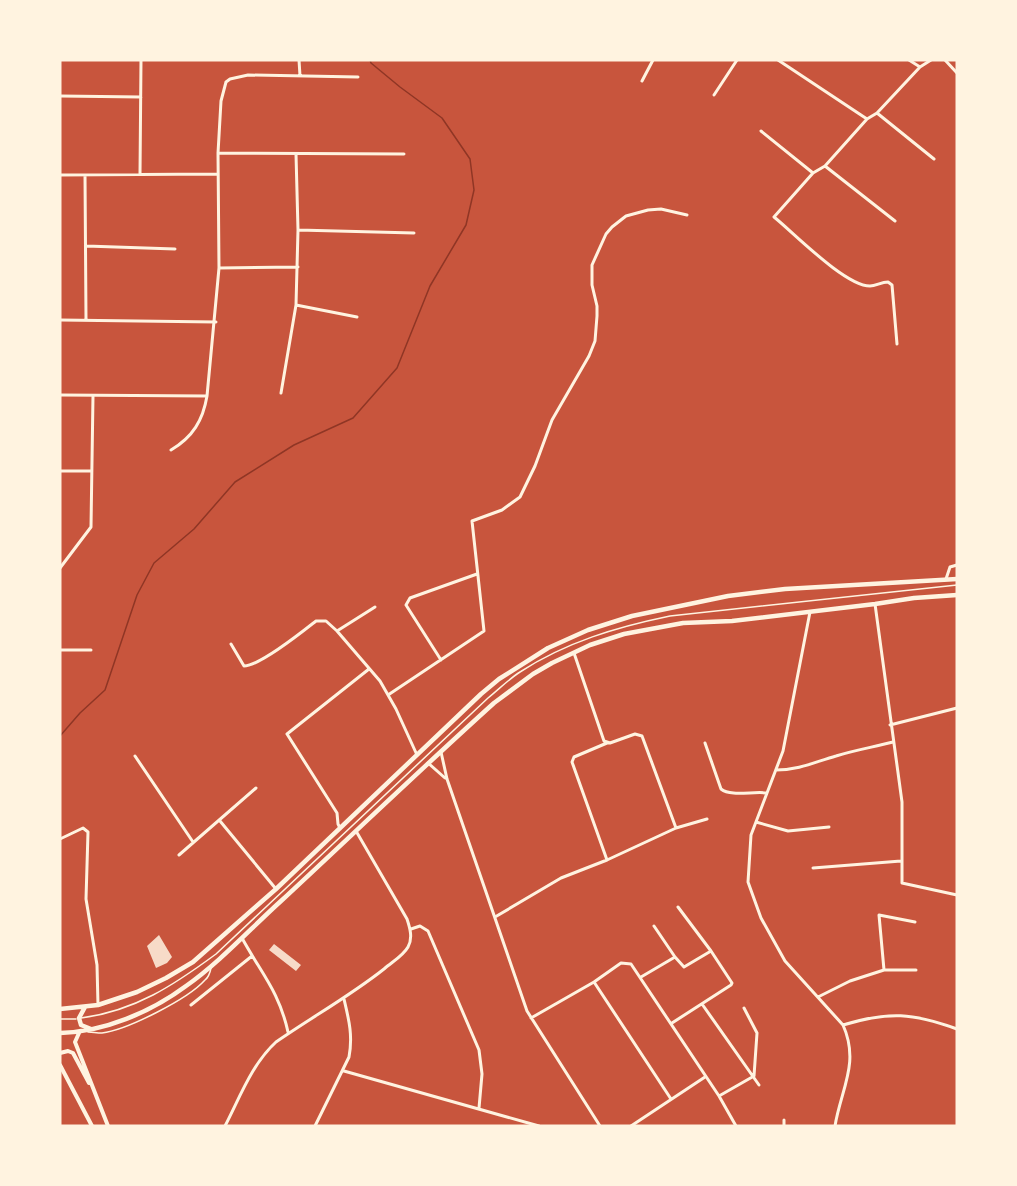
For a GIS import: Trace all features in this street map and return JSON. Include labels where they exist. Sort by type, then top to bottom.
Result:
[{"type":"highway","points":[[60,1009],[98,1005],[136,992],[178,972],[193,962],[276,889],[499,679],[548,648],[609,622],[728,596],[785,589],[957,579]]},
{"type":"highway","points":[[60,1033],[81,1032],[115,1022],[156,1004],[186,987],[242,938],[441,751],[515,687],[533,674],[574,652],[608,638],[658,626],[810,612],[957,594]]},
{"type":"highway","points":[[85,1007],[79,1018],[81,1025],[91,1029]]},
{"type":"street","points":[[140,174],[141,60]]},
{"type":"street","points":[[299,60],[300,76]]},
{"type":"street","points":[[642,81],[653,60]]},
{"type":"street","points":[[714,95],[737,60]]},
{"type":"street","points":[[778,60],[867,119]]},
{"type":"street","points":[[909,60],[920,67]]},
{"type":"street","points":[[897,344],[892,285],[888,282],[872,286],[866,285],[848,277],[836,270],[774,217],[813,173],[825,166],[867,119],[877,113],[920,67],[931,60]]},
{"type":"street","points":[[945,60],[957,73]]},
{"type":"street","points":[[171,450],[192,434],[206,406],[216,322],[219,268],[220,101],[226,82],[248,75],[358,77]]},
{"type":"street","points":[[60,96],[141,97]]},
{"type":"street","points":[[877,113],[934,159]]},
{"type":"street","points":[[761,131],[813,173]]},
{"type":"street","points":[[218,153],[404,154]]},
{"type":"street","points":[[281,393],[296,305],[297,154]]},
{"type":"street","points":[[825,166],[896,221]]},
{"type":"street","points":[[60,175],[218,174]]},
{"type":"street","points":[[85,175],[87,319]]},
{"type":"street","points":[[388,695],[484,631],[472,521],[502,510],[520,497],[535,466],[552,420],[592,350],[597,306],[592,285],[592,271],[602,240],[619,220],[636,213],[661,209],[687,215]]},
{"type":"street","points":[[298,230],[414,232]]},
{"type":"street","points":[[86,246],[175,249]]},
{"type":"street","points":[[219,268],[298,267]]},
{"type":"street","points":[[296,305],[357,317]]},
{"type":"street","points":[[60,320],[216,322]]},
{"type":"street","points":[[60,395],[207,396]]},
{"type":"street","points":[[60,568],[91,527],[93,396]]},
{"type":"street","points":[[60,471],[92,471]]},
{"type":"street","points":[[946,579],[950,567],[957,565]]},
{"type":"street","points":[[441,660],[424,636],[406,605],[407,602],[410,598],[477,574]]},
{"type":"street","points":[[875,604],[902,802],[902,883],[957,895]]},
{"type":"street","points":[[337,631],[375,607]]},
{"type":"street","points":[[810,612],[783,751],[751,835],[748,882],[761,918],[785,961],[843,1025],[850,1044],[851,1060],[835,1126]]},
{"type":"street","points":[[231,644],[244,666],[247,667],[269,655],[316,621],[326,621],[369,669],[388,695],[417,755]]},
{"type":"street","points":[[60,650],[91,650]]},
{"type":"street","points":[[574,652],[604,741],[607,743]]},
{"type":"street","points":[[340,828],[337,813],[286,734],[369,669]]},
{"type":"street","points":[[890,725],[957,708]]},
{"type":"street","points":[[608,860],[573,762],[574,757],[635,734],[642,736],[676,828]]},
{"type":"street","points":[[776,770],[792,770],[817,764],[838,755],[893,742]]},
{"type":"street","points":[[705,743],[721,789],[731,794],[754,791],[767,793]]},
{"type":"street","points":[[441,751],[447,779],[531,1018],[600,1126]]},
{"type":"street","points":[[135,756],[193,842]]},
{"type":"street","points":[[428,763],[447,779]]},
{"type":"street","points":[[180,855],[256,788]]},
{"type":"street","points":[[495,917],[561,878],[608,860],[676,828],[707,819]]},
{"type":"street","points":[[220,821],[276,889]]},
{"type":"street","points":[[756,822],[788,831],[830,827]]},
{"type":"street","points":[[60,839],[83,828],[88,832],[86,899],[97,965],[98,1005]]},
{"type":"street","points":[[225,1126],[259,1062],[276,1042],[377,975],[409,945],[410,929],[401,906],[356,831]]},
{"type":"street","points":[[813,868],[901,861]]},
{"type":"street","points":[[672,1023],[731,985],[732,982],[678,907]]},
{"type":"street","points":[[884,970],[879,915],[915,922]]},
{"type":"street","points":[[410,929],[420,926],[428,930],[479,1050],[482,1074],[479,1108]]},
{"type":"street","points":[[654,926],[682,967],[686,967],[711,951]]},
{"type":"street","points":[[242,938],[274,990],[289,1033]]},
{"type":"street","points":[[191,1005],[252,956]]},
{"type":"street","points":[[641,977],[675,957]]},
{"type":"street","points":[[531,1018],[594,982],[621,963],[631,964],[672,1023],[736,1126]]},
{"type":"street","points":[[818,997],[842,985],[884,970],[916,970]]},
{"type":"street","points":[[594,982],[671,1099]]},
{"type":"street","points":[[315,1126],[349,1057],[352,1035],[344,999]]},
{"type":"street","points":[[701,1003],[759,1085]]},
{"type":"street","points":[[744,1008],[757,1033],[754,1076]]},
{"type":"street","points":[[843,1025],[867,1019],[904,1015],[928,1018],[957,1029]]},
{"type":"street","points":[[81,1032],[75,1042],[108,1126]]},
{"type":"street","points":[[60,1053],[68,1051],[73,1053],[98,1100]]},
{"type":"street","points":[[60,1065],[92,1126]]},
{"type":"street","points":[[344,1071],[539,1126]]},
{"type":"street","points":[[719,1096],[754,1076]]},
{"type":"street","points":[[631,1126],[705,1077]]},
{"type":"street","points":[[784,1120],[784,1126]]},
{"type":"lane","points":[[60,1019],[79,1018],[124,1008],[151,997],[175,984],[216,954],[488,698],[518,673],[544,657],[599,634],[670,616],[957,585]]},
{"type":"lane","points":[[81,1032],[101,1033],[152,1014],[197,987],[207,978],[213,963]]},
{"type":"building","points":[[159,935],[172,957],[167,963],[156,968],[147,946]]},
{"type":"building","points":[[274,944],[301,965],[296,971],[269,950]]},
{"type":"waterway","points":[[60,736],[105,690],[137,595],[154,563],[194,529],[235,482],[294,445],[353,418],[397,368],[430,286],[466,225],[474,190],[470,159],[442,118],[400,87],[370,60]]}]
